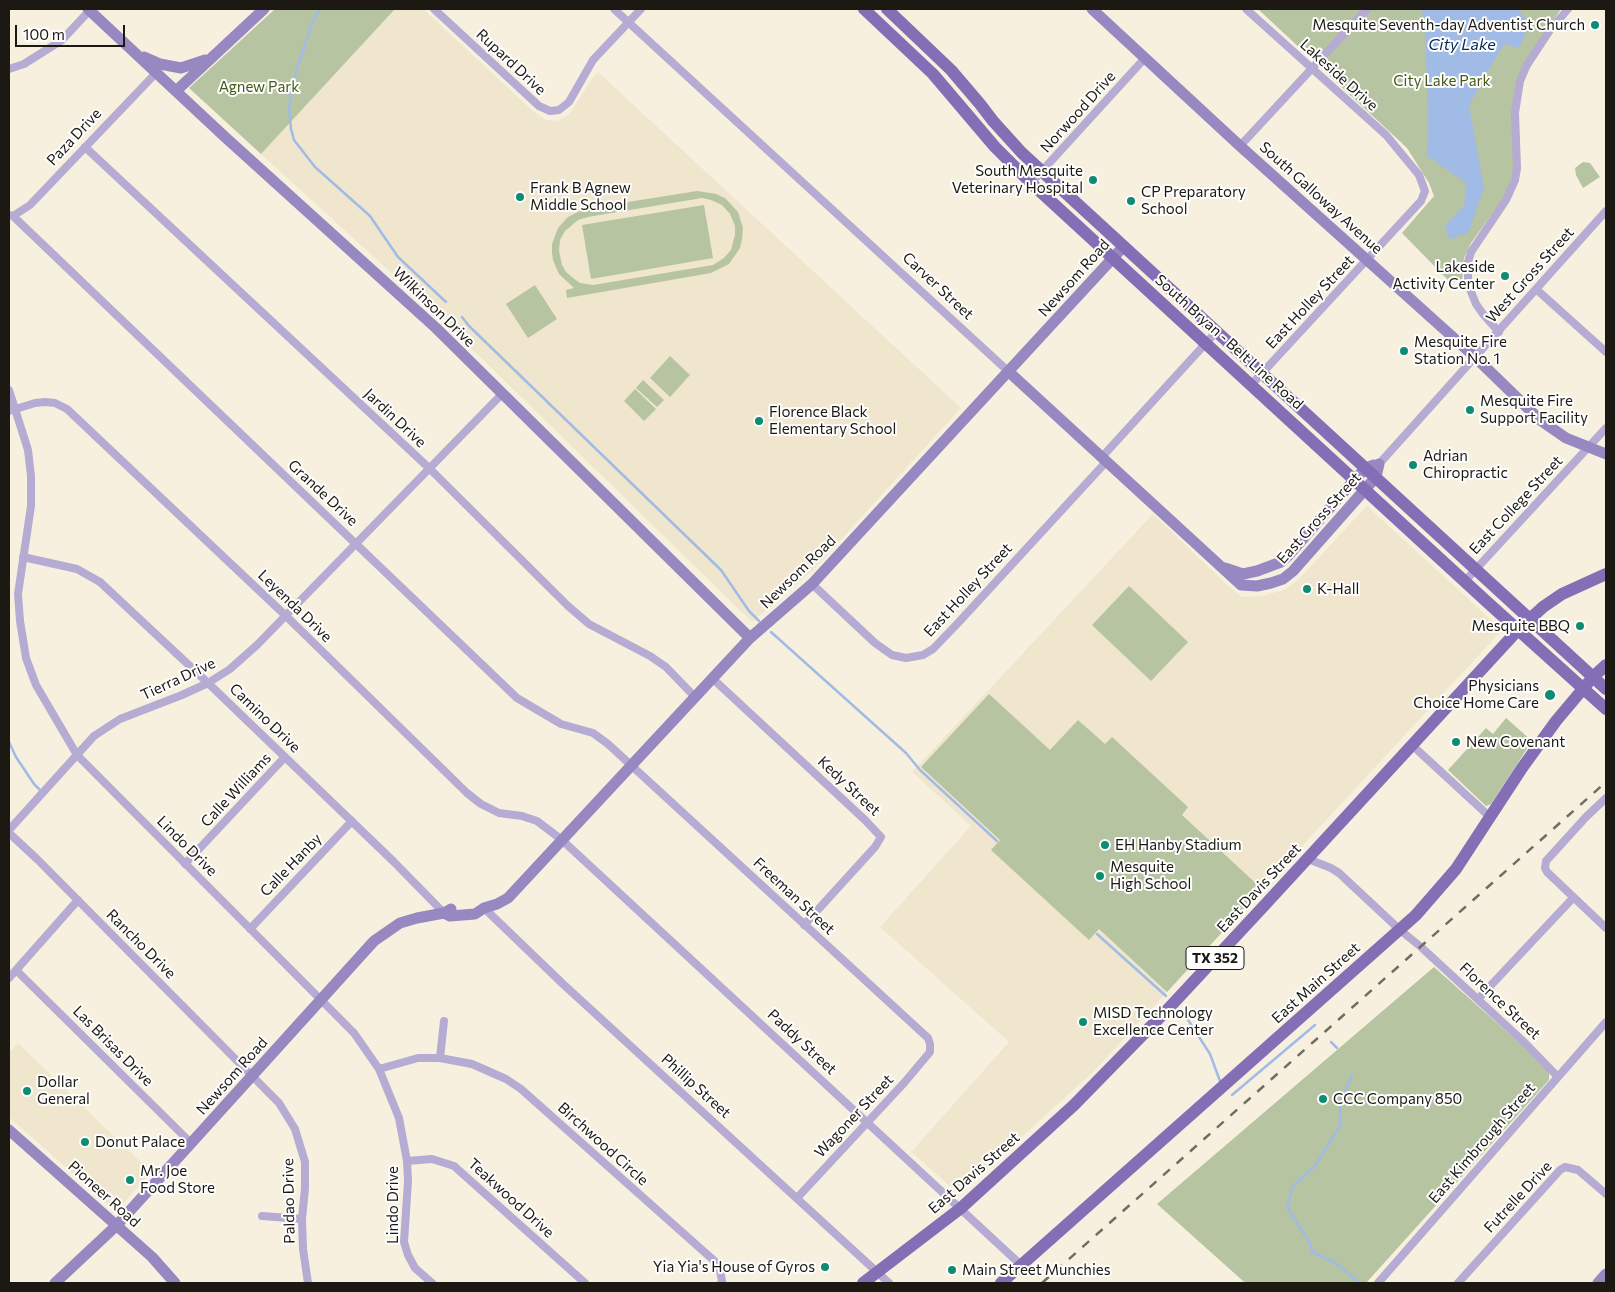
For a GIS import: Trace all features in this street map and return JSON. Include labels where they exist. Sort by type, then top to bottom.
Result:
[{"type":"main road","name":"South Bryan - Belt Line Road","points":[[864,9],[933,74],[995,147],[1031,184],[1606,709]]},
{"type":"main road","name":"South Bryan - Belt Line Road","points":[[887,9],[935,53],[969,90],[1008,138],[1042,171],[1606,690]]},
{"type":"main road","points":[[1166,306],[1176,294]]},
{"type":"main road","points":[[1309,437],[1320,426]]},
{"type":"main road","name":"East Davis Street","points":[[863,1283],[961,1208],[1080,1099],[1168,1009],[1413,746],[1518,630],[1543,607],[1562,594],[1606,574]]},
{"type":"main road","name":"East Main Street","points":[[1001,1283],[1400,930],[1456,869],[1522,768],[1556,721],[1584,687],[1606,665]]},
{"type":"street","points":[[176,91],[264,9]]},
{"type":"street","name":"Rupard Drive","points":[[434,9],[540,106],[550,111],[559,110],[566,106],[594,60],[629,21]]},
{"type":"street","name":"Carver Street","points":[[614,9],[1241,585]]},
{"type":"street","points":[[629,21],[641,9]]},
{"type":"street","name":"South Galloway Avenue","points":[[1092,9],[1240,146],[1475,358],[1540,420],[1566,438],[1606,454]]},
{"type":"street","name":"Lakeside Drive","points":[[1246,9],[1386,135],[1411,165],[1422,183],[1425,191],[1424,196],[1368,260]]},
{"type":"street","points":[[1240,146],[1367,9]]},
{"type":"street","points":[[1499,332],[1476,304],[1468,284],[1468,262],[1471,252],[1509,196],[1515,180],[1517,168],[1516,107],[1520,82],[1527,65],[1550,30],[1568,9]]},
{"type":"street","points":[[9,69],[24,64],[59,42],[89,10]]},
{"type":"street","name":"Wilkinson Drive","points":[[89,10],[436,328],[750,638]]},
{"type":"street","points":[[134,52],[160,64],[181,68],[197,64],[213,56]]},
{"type":"street","name":"Norwood Drive","points":[[1031,184],[1145,58]]},
{"type":"street","name":"Paza Drive","points":[[11,215],[30,205],[156,72]]},
{"type":"street","name":"Jardin Drive","points":[[85,147],[429,468],[575,612],[589,624],[650,656],[695,696]]},
{"type":"street","name":"Grande Drive","points":[[11,215],[356,542],[517,698],[562,724],[593,733],[631,765]]},
{"type":"street","name":"West Gross Street","points":[[1475,358],[1536,289],[1604,217]]},
{"type":"street","name":"Newsom Road","points":[[54,1283],[117,1225],[374,941],[400,923],[444,914],[450,916],[475,914],[508,898],[750,638],[812,584],[1124,246]]},
{"type":"street","name":"East Holley Street","points":[[1252,384],[1368,260]]},
{"type":"street","points":[[1536,289],[1606,352]]},
{"type":"street","name":"East Holley Street","points":[[812,584],[875,643],[892,655],[906,658],[923,655],[933,649],[1217,331]]},
{"type":"street","name":"East Gross Street","points":[[1241,585],[1271,584],[1283,579],[1294,570],[1376,477],[1379,464],[1475,358]]},
{"type":"street","name":"Lindo Drive","points":[[9,390],[12,410],[28,450],[31,476],[30,506],[18,594],[26,658],[36,685],[77,755],[354,1033],[379,1069],[398,1118],[407,1161],[408,1181],[404,1242],[415,1268],[432,1283]]},
{"type":"street","name":"Tierra Drive","points":[[9,832],[94,736],[120,720],[208,683],[230,669],[256,645],[502,394]]},
{"type":"street","name":"Leyenda Drive","points":[[12,410],[45,402],[55,403],[67,409],[285,615],[468,793],[499,814],[522,816],[537,821],[562,840]]},
{"type":"street","name":"East College Street","points":[[1465,581],[1606,428]]},
{"type":"street","name":"East Gross Street","points":[[1221,567],[1243,574],[1281,562],[1366,468],[1379,464]]},
{"type":"street","name":"Camino Drive","points":[[23,557],[77,568],[100,582],[286,757],[444,914]]},
{"type":"street","name":"Kedy Street","points":[[712,678],[874,828],[881,837],[875,847],[804,925]]},
{"type":"street","points":[[1413,746],[1490,817]]},
{"type":"street","name":"Calle Williams","points":[[185,864],[286,757]]},
{"type":"street","name":"Freeman Street","points":[[631,765],[928,1038],[930,1052]]},
{"type":"street","points":[[1606,798],[1546,861],[1545,868],[1573,898],[1606,928]]},
{"type":"street","name":"Calle Hanby","points":[[250,928],[352,821]]},
{"type":"street","name":"Rancho Drive","points":[[9,832],[253,1075]]},
{"type":"street","name":"Paddy Street","points":[[562,840],[1021,1265]]},
{"type":"street","points":[[1308,859],[1331,868],[1338,873],[1400,930],[1412,933],[1444,962],[1449,973]]},
{"type":"street","points":[[1478,999],[1573,898]]},
{"type":"street","points":[[9,978],[78,900]]},
{"type":"street","name":"Phillip Street","points":[[484,908],[563,984],[889,1283]]},
{"type":"street","name":"Florence Street","points":[[1400,930],[1421,946],[1478,999],[1558,1077]]},
{"type":"street","name":"Las Brisas Drive","points":[[16,970],[191,1143]]},
{"type":"street","points":[[440,1058],[444,1021]]},
{"type":"street","name":"East Kimbrough Street","points":[[1378,1283],[1606,1022]]},
{"type":"street","name":"Wagoner Street","points":[[797,1198],[930,1052]]},
{"type":"street","name":"Birchwood Circle","points":[[379,1069],[418,1058],[440,1058],[472,1064],[506,1079],[521,1089],[719,1265],[721,1283]]},
{"type":"street","name":"Paldao Drive","points":[[253,1075],[279,1103],[295,1129],[301,1146],[305,1162],[302,1219],[303,1249],[308,1283]]},
{"type":"street","name":"Pioneer Road","points":[[9,1130],[152,1257],[175,1283]]},
{"type":"street","name":"Teakwood Drive","points":[[407,1161],[432,1159],[454,1166],[585,1283]]},
{"type":"street","name":"Futrelle Drive","points":[[1458,1283],[1560,1170],[1565,1167],[1578,1170],[1606,1194]]},
{"type":"street","points":[[262,1216],[302,1219]]},
{"type":"street","points":[[1598,1283],[1606,1274]]},
{"type":"shaded area","points":[[395,9],[423,9],[545,120],[557,121],[569,115],[598,72],[961,408],[814,569],[752,622],[430,308],[261,154]]},
{"type":"shaded area","name":"Mesquite High School","points":[[1367,506],[1502,630],[1094,1071],[959,1194],[911,1152],[1009,1042],[880,927],[971,826],[912,772],[1153,514],[1242,597],[1262,596],[1284,590],[1297,581]]},
{"type":"shaded area","points":[[18,1043],[151,1172],[116,1212],[9,1117],[9,1053]]},
{"type":"green space","name":"Agnew Park","points":[[275,9],[395,9],[261,154],[189,88]]},
{"type":"green space","name":"City Lake Park","points":[[1258,9],[1561,9],[1522,67],[1514,93],[1515,156],[1513,174],[1505,196],[1471,243],[1464,258],[1462,283],[1448,280],[1402,233],[1434,196],[1429,183],[1407,148]]},
{"type":"green space","points":[[1583,162],[1590,163],[1600,177],[1583,188],[1576,175],[1575,168]]},
{"type":"green space","points":[[697,191],[716,194],[725,198],[738,212],[743,228],[742,239],[740,248],[729,264],[711,273],[567,298],[566,290],[574,288],[559,274],[553,260],[552,244],[558,228],[568,217],[584,209]],"holes":[[[702,198],[722,205],[730,214],[735,226],[731,250],[724,258],[713,265],[593,285],[580,283],[566,272],[562,265],[559,251],[560,240],[565,231],[578,220]]]},
{"type":"green space","points":[[704,205],[713,258],[591,279],[582,225]]},
{"type":"green space","points":[[535,285],[557,319],[528,338],[506,304]]},
{"type":"green space","points":[[670,356],[690,375],[670,397],[650,378]]},
{"type":"green space","points":[[643,380],[664,400],[657,407],[636,388]]},
{"type":"green space","points":[[635,389],[656,409],[644,421],[624,401]]},
{"type":"green space","points":[[1129,586],[1188,642],[1151,681],[1092,625]]},
{"type":"green space","name":"EH Hanby Stadium","points":[[989,694],[1050,750],[1078,720],[1105,744],[1112,737],[1188,807],[1182,815],[1262,889],[1167,992],[1099,929],[1089,940],[991,850],[1000,840],[921,767]]},
{"type":"green space","points":[[1506,718],[1532,741],[1491,804],[1486,806],[1448,770],[1486,728],[1493,734]]},
{"type":"green space","points":[[1434,967],[1542,1063],[1549,1073],[1549,1080],[1366,1283],[1247,1283],[1243,1281],[1157,1204]]},
{"type":"water","name":"City Lake","points":[[1421,9],[1518,9],[1529,25],[1519,48],[1504,44],[1469,105],[1484,188],[1468,233],[1449,239],[1445,226],[1464,206],[1466,183],[1427,156],[1428,121],[1425,23]]},
{"type":"waterway","points":[[320,9],[312,23],[295,75],[289,107],[294,140],[315,167],[370,216],[398,257],[446,302]]},
{"type":"waterway","points":[[462,317],[469,326],[721,570],[749,611],[759,621]]},
{"type":"waterway","points":[[771,632],[906,753],[920,770],[997,841]]},
{"type":"waterway","points":[[9,742],[16,757],[34,784],[42,792]]},
{"type":"waterway","points":[[1097,934],[1166,996]]},
{"type":"waterway","points":[[1183,1012],[1210,1054],[1220,1081]]},
{"type":"waterway","points":[[1232,1095],[1315,1025]]},
{"type":"waterway","points":[[1331,1042],[1337,1048]]},
{"type":"waterway","points":[[1352,1075],[1340,1106],[1340,1126],[1315,1166],[1290,1189],[1291,1194],[1287,1207],[1311,1245],[1312,1252],[1334,1262],[1359,1282]]},
{"type":"railway","points":[[1042,1283],[1606,782]]},
{"type":"place","name":"Mesquite Seventh-day Adventist Church","points":[[1595,25]]},
{"type":"place","name":"South Mesquite Veterinary Hospital","points":[[1093,180]]},
{"type":"place","name":"Frank B Agnew Middle School","points":[[520,197]]},
{"type":"place","name":"CP Preparatory School","points":[[1131,201]]},
{"type":"place","name":"Lakeside Activity Center","points":[[1505,276]]},
{"type":"place","name":"Mesquite Fire Station No. 1","points":[[1404,351]]},
{"type":"place","name":"Mesquite Fire Support Facility","points":[[1470,410]]},
{"type":"place","name":"Florence Black Elementary School","points":[[759,421]]},
{"type":"place","name":"Adrian Chiropractic","points":[[1413,465]]},
{"type":"place","name":"K-Hall","points":[[1307,589]]},
{"type":"place","name":"Mesquite BBQ","points":[[1580,626]]},
{"type":"place","name":"Physicians Choice Home Care","points":[[1550,695]]},
{"type":"place","name":"New Covenant","points":[[1456,742]]},
{"type":"place","name":"EH Hanby Stadium","points":[[1105,845]]},
{"type":"place","name":"Mesquite High School","points":[[1100,876]]},
{"type":"place","name":"MISD Technology Excellence Center","points":[[1083,1022]]},
{"type":"place","name":"Dollar General","points":[[27,1091]]},
{"type":"place","name":"CCC Company 850","points":[[1323,1099]]},
{"type":"place","name":"Donut Palace","points":[[85,1142]]},
{"type":"place","name":"Mr. Joe Food Store","points":[[130,1180]]},
{"type":"place","name":"Yia Yia's House of Gyros","points":[[825,1267]]},
{"type":"place","name":"Main Street Munchies","points":[[952,1270]]}]
